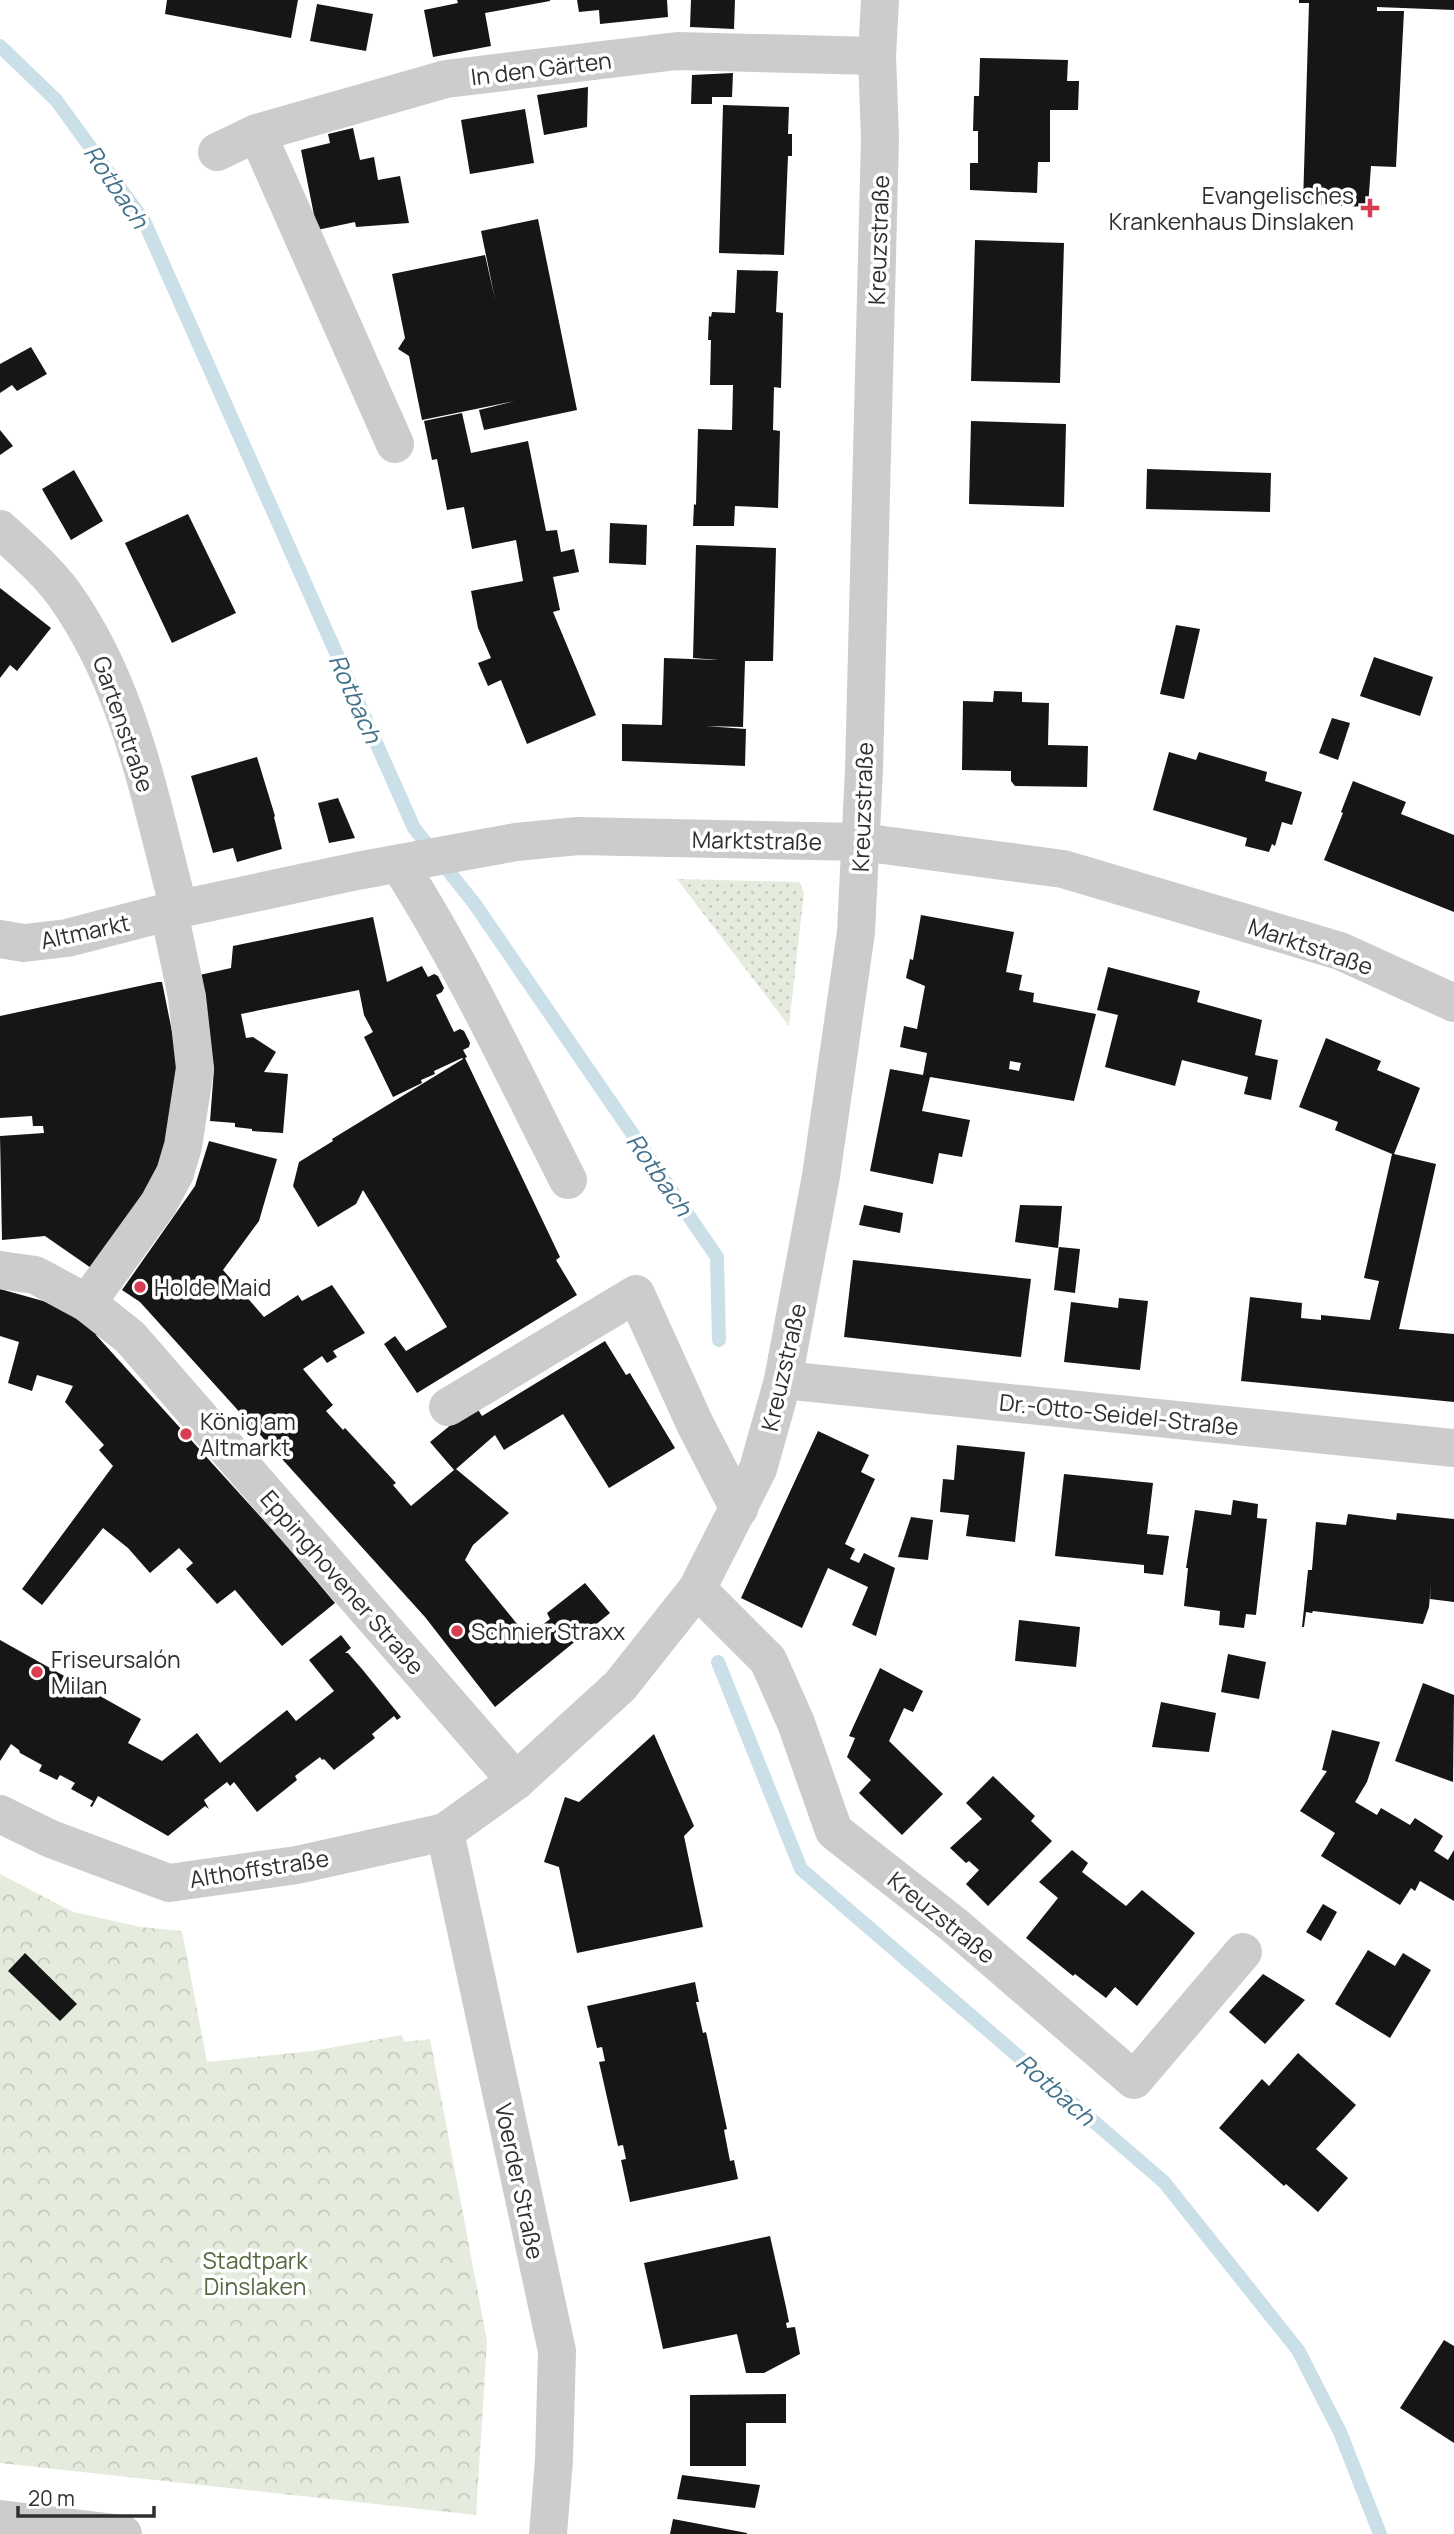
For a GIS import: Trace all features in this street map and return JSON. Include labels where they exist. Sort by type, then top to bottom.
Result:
[{"type":"street","name":"Kreuzstraße","points":[[445,1832],[516,1781],[620,1686],[697,1589],[758,1469],[783,1380],[821,1176],[856,932],[861,842],[880,138],[877,56],[880,0]]},
{"type":"street","name":"In den Gärten","points":[[217,152],[257,133],[459,77],[677,51],[877,56]]},
{"type":"street","points":[[257,133],[396,444]]},
{"type":"street","name":"Gartenstraße","points":[[0,529],[62,592],[90,634],[114,682],[139,752],[174,911],[195,1068],[183,1146],[175,1173],[159,1203],[87,1303]]},
{"type":"street","name":"Marktstraße","points":[[174,911],[516,842],[578,836],[861,842],[1063,869],[1340,951],[1454,1003]]},
{"type":"street","points":[[406,863],[428,911],[568,1180]]},
{"type":"street","name":"Altmarkt","points":[[0,939],[24,943],[67,938],[174,911]]},
{"type":"street","name":"Eppinghovener Straße","points":[[0,1270],[35,1275],[87,1303],[130,1337],[516,1781]]},
{"type":"street","points":[[448,1407],[636,1294],[695,1424],[739,1509]]},
{"type":"street","name":"Dr.-Otto-Seidel-Straße","points":[[783,1380],[1454,1448]]},
{"type":"street","name":"Kreuzstraße","points":[[697,1589],[768,1660],[796,1723],[834,1831],[954,1925],[1134,2080],[1243,1952]]},
{"type":"street","name":"Althoffstraße","points":[[0,1814],[51,1839],[169,1883],[297,1865],[445,1832]]},
{"type":"street","name":"Voerder Straße","points":[[445,1832],[557,2351],[554,2460],[548,2534]]},
{"type":"street","points":[[0,2519],[123,2534]]},
{"type":"green space","points":[[677,879],[799,882],[804,892],[789,1026]]},
{"type":"green space","name":"Stadtpark Dinslaken","points":[[0,1874],[73,1912],[141,1927],[182,1931],[207,2062],[313,2051],[402,2035],[404,2042],[430,2039],[487,2341],[476,2515],[0,2463]]},
{"type":"building","points":[[167,0],[298,0],[291,38],[165,14]]},
{"type":"building","points":[[457,0],[550,1],[485,13],[491,46],[433,57],[424,10],[458,3]]},
{"type":"building","points":[[577,0],[667,0],[668,17],[600,24],[599,10],[579,12]]},
{"type":"building","points":[[691,0],[735,0],[734,29],[690,27]]},
{"type":"building","points":[[1299,0],[1454,0],[1454,10],[1377,7],[1377,11],[1404,11],[1396,167],[1371,166],[1368,207],[1303,204],[1309,3],[1299,3]]},
{"type":"building","points":[[317,4],[373,14],[366,51],[310,41]]},
{"type":"building","points":[[980,58],[1068,60],[1067,81],[1079,81],[1078,110],[1050,110],[1050,162],[1038,162],[1037,193],[970,190],[970,163],[978,163],[978,131],[973,131],[974,96],[979,96]]},
{"type":"building","points":[[733,73],[732,97],[712,97],[712,104],[691,104],[692,75]]},
{"type":"building","points":[[588,87],[587,127],[544,135],[537,95]]},
{"type":"building","points":[[723,105],[789,107],[788,134],[792,134],[792,156],[788,156],[784,255],[719,253]]},
{"type":"building","points":[[525,109],[534,163],[470,174],[461,120]]},
{"type":"building","points":[[353,128],[360,160],[374,157],[378,180],[400,176],[409,223],[356,227],[355,222],[317,230],[301,150],[330,143],[328,134]]},
{"type":"building","points":[[538,219],[577,410],[484,430],[479,410],[515,401],[422,420],[409,356],[398,349],[405,338],[392,274],[485,255],[495,299],[481,231]]},
{"type":"building","points":[[975,240],[1064,243],[1060,383],[971,381]]},
{"type":"building","points":[[737,270],[778,271],[776,312],[783,313],[781,388],[774,387],[773,430],[780,431],[778,508],[735,506],[734,526],[693,526],[698,429],[732,430],[733,385],[710,385],[711,340],[708,340],[709,316],[711,317],[712,312],[735,313]]},
{"type":"building","points":[[31,347],[47,374],[17,391],[12,385],[0,393],[0,364]]},
{"type":"building","points":[[462,413],[471,453],[528,441],[546,531],[557,530],[561,552],[574,549],[579,572],[553,577],[560,610],[553,612],[596,715],[527,744],[501,680],[488,686],[478,663],[491,658],[478,628],[471,591],[523,581],[516,540],[472,549],[464,507],[447,510],[437,459],[432,460],[424,421]]},
{"type":"building","points":[[971,421],[1066,424],[1064,507],[969,504]]},
{"type":"building","points":[[0,430],[13,446],[0,455]]},
{"type":"building","points":[[1147,469],[1271,473],[1270,512],[1146,509]]},
{"type":"building","points":[[74,470],[103,521],[71,540],[42,489]]},
{"type":"building","points":[[188,514],[236,613],[172,643],[125,543]]},
{"type":"building","points":[[610,523],[647,525],[646,565],[609,563]]},
{"type":"building","points":[[696,545],[776,548],[773,661],[745,661],[743,727],[706,726],[746,729],[745,766],[622,761],[622,724],[662,725],[664,658],[718,660],[693,658]]},
{"type":"building","points":[[0,588],[51,628],[17,671],[10,665],[0,678]]},
{"type":"building","points":[[1176,625],[1200,629],[1184,699],[1160,694]]},
{"type":"building","points":[[1374,657],[1433,677],[1420,716],[1360,696]]},
{"type":"building","points":[[994,691],[1022,692],[1022,702],[1049,703],[1048,745],[1088,746],[1087,787],[1015,786],[1011,781],[1011,771],[962,770],[963,701],[993,702]]},
{"type":"building","points":[[1332,718],[1350,723],[1338,760],[1319,753]]},
{"type":"building","points":[[1169,752],[1196,760],[1199,752],[1267,772],[1265,781],[1302,792],[1292,825],[1282,822],[1275,846],[1272,844],[1269,852],[1245,846],[1247,838],[1153,810]]},
{"type":"building","points":[[257,757],[282,849],[237,862],[233,848],[213,853],[191,776]]},
{"type":"building","points":[[1353,781],[1406,802],[1401,814],[1454,835],[1454,912],[1324,860]]},
{"type":"building","points":[[338,798],[355,838],[329,843],[318,803]]},
{"type":"building","points":[[921,915],[1014,932],[1006,972],[1022,975],[1019,990],[1034,993],[1033,1002],[1096,1014],[1074,1101],[930,1077],[922,1111],[970,1120],[962,1157],[939,1153],[933,1184],[870,1171],[890,1069],[923,1075],[927,1053],[900,1047],[904,1026],[917,1029],[925,986],[906,978],[910,959],[913,960]],"holes":[[[1010,1061],[1021,1063],[1019,1071],[1009,1069]]]},
{"type":"building","points":[[373,917],[387,982],[422,966],[428,977],[434,974],[438,976],[444,988],[436,995],[454,1032],[460,1029],[464,1031],[470,1043],[469,1047],[463,1050],[467,1057],[465,1058],[560,1257],[556,1260],[577,1295],[417,1393],[384,1344],[395,1336],[406,1351],[447,1327],[363,1190],[356,1204],[318,1227],[293,1186],[299,1162],[463,1059],[434,1071],[435,1074],[421,1080],[422,1083],[393,1097],[364,1037],[373,1032],[364,1015],[359,990],[241,1014],[246,1038],[253,1037],[276,1052],[264,1072],[288,1074],[283,1133],[252,1131],[235,1127],[235,1123],[210,1121],[214,1069],[195,976],[231,968],[233,946]]},
{"type":"building","points":[[1108,967],[1200,991],[1197,1002],[1262,1020],[1255,1055],[1278,1060],[1271,1100],[1244,1094],[1248,1077],[1182,1060],[1175,1086],[1105,1067],[1118,1015],[1097,1010]]},
{"type":"building","points":[[162,982],[180,1071],[164,1171],[94,1270],[45,1236],[2,1240],[0,1136],[44,1133],[43,1126],[33,1126],[32,1116],[0,1118],[0,1016]]},
{"type":"building","points":[[1326,1038],[1381,1061],[1377,1070],[1420,1088],[1394,1154],[1436,1164],[1399,1329],[1454,1334],[1454,1402],[1241,1381],[1250,1297],[1302,1303],[1301,1318],[1321,1320],[1321,1315],[1370,1320],[1379,1281],[1364,1278],[1392,1154],[1335,1130],[1338,1122],[1299,1107]]},
{"type":"building","points":[[209,1141],[277,1159],[259,1221],[223,1270],[264,1317],[298,1295],[302,1301],[332,1285],[365,1333],[333,1351],[337,1357],[327,1363],[322,1356],[303,1369],[333,1405],[326,1411],[396,1483],[393,1485],[411,1506],[454,1470],[430,1442],[475,1405],[482,1416],[605,1341],[626,1375],[630,1373],[675,1448],[609,1488],[563,1414],[504,1450],[495,1435],[456,1469],[509,1513],[473,1545],[465,1560],[531,1641],[535,1638],[532,1633],[550,1619],[547,1613],[585,1583],[610,1613],[495,1707],[425,1617],[140,1302],[122,1290],[195,1186]]},
{"type":"building","points":[[864,1205],[903,1213],[900,1233],[859,1225]]},
{"type":"building","points":[[1020,1205],[1062,1206],[1058,1248],[1015,1242]]},
{"type":"building","points":[[1059,1247],[1080,1249],[1075,1293],[1054,1290]]},
{"type":"building","points":[[853,1260],[1031,1279],[1021,1357],[844,1337]]},
{"type":"building","points":[[0,1289],[79,1311],[100,1327],[96,1335],[287,1546],[335,1603],[282,1646],[235,1590],[217,1604],[186,1569],[193,1563],[179,1548],[150,1573],[128,1548],[103,1528],[42,1605],[22,1589],[113,1466],[99,1450],[104,1445],[65,1402],[73,1386],[37,1375],[32,1391],[8,1383],[19,1342],[0,1336]]},
{"type":"building","points":[[1119,1298],[1148,1301],[1140,1370],[1064,1362],[1071,1302],[1118,1308]]},
{"type":"building","points":[[818,1431],[869,1455],[861,1472],[875,1479],[845,1544],[855,1549],[850,1559],[859,1563],[864,1553],[895,1568],[876,1636],[852,1625],[868,1587],[828,1568],[802,1628],[741,1598]]},
{"type":"building","points":[[957,1445],[1025,1452],[1015,1542],[966,1536],[969,1515],[940,1512],[943,1479],[954,1480]]},
{"type":"building","points":[[1064,1474],[1153,1483],[1147,1534],[1169,1536],[1163,1575],[1144,1573],[1144,1565],[1055,1556]]},
{"type":"building","points":[[1233,1500],[1258,1504],[1257,1518],[1267,1519],[1256,1615],[1246,1614],[1244,1628],[1219,1625],[1220,1611],[1184,1606],[1186,1568],[1195,1510],[1231,1515]]},
{"type":"building","points":[[1397,1513],[1454,1519],[1454,1602],[1430,1599],[1431,1584],[1429,1607],[1423,1624],[1313,1611],[1306,1612],[1302,1627],[1308,1570],[1312,1570],[1316,1522],[1346,1525],[1348,1514],[1396,1520]]},
{"type":"building","points":[[911,1517],[933,1520],[928,1560],[898,1557]]},
{"type":"building","points":[[1019,1620],[1080,1627],[1076,1667],[1015,1661]]},
{"type":"building","points":[[341,1635],[351,1648],[345,1653],[362,1669],[401,1717],[397,1720],[394,1716],[372,1734],[375,1738],[334,1770],[320,1757],[295,1776],[297,1780],[257,1812],[234,1782],[230,1786],[227,1782],[204,1800],[209,1809],[205,1806],[168,1836],[98,1796],[92,1807],[90,1806],[93,1801],[71,1789],[75,1783],[60,1775],[57,1780],[39,1771],[42,1765],[20,1753],[11,1744],[0,1761],[0,1640],[141,1719],[128,1743],[162,1761],[197,1733],[220,1763],[287,1710],[296,1721],[334,1691],[309,1660]]},
{"type":"building","points":[[1228,1654],[1266,1662],[1259,1699],[1221,1692]]},
{"type":"building","points":[[880,1668],[923,1691],[913,1712],[904,1708],[889,1741],[943,1794],[902,1835],[859,1793],[871,1780],[847,1757],[855,1738],[849,1736]]},
{"type":"building","points":[[1423,1683],[1454,1695],[1453,1782],[1395,1761]]},
{"type":"building","points":[[1161,1702],[1216,1713],[1209,1752],[1152,1747]]},
{"type":"building","points":[[1332,1730],[1380,1742],[1367,1782],[1355,1802],[1377,1815],[1381,1808],[1410,1825],[1415,1818],[1443,1836],[1434,1851],[1448,1860],[1454,1850],[1454,1901],[1420,1881],[1415,1891],[1411,1888],[1400,1905],[1321,1856],[1335,1833],[1300,1811],[1327,1771],[1322,1770]]},
{"type":"building","points":[[654,1734],[694,1826],[684,1836],[703,1927],[577,1953],[559,1867],[544,1862],[565,1797],[579,1802]]},
{"type":"building","points":[[993,1776],[1035,1816],[1031,1821],[1052,1841],[988,1906],[966,1884],[979,1870],[969,1861],[966,1863],[950,1848],[982,1819],[966,1803]]},
{"type":"building","points":[[1072,1850],[1088,1863],[1082,1872],[1126,1906],[1142,1890],[1195,1933],[1137,2006],[1115,1987],[1106,1998],[1075,1974],[1073,1976],[1026,1938],[1058,1898],[1039,1882]]},
{"type":"building","points":[[1323,1904],[1337,1912],[1321,1941],[1306,1932]]},
{"type":"building","points":[[1368,1950],[1395,1966],[1403,1953],[1431,1970],[1390,2038],[1335,2004]]},
{"type":"building","points":[[25,1953],[77,2004],[60,2021],[8,1971]]},
{"type":"building","points":[[1263,1974],[1305,2000],[1265,2044],[1229,2012]]},
{"type":"building","points":[[695,1982],[699,2002],[696,2002],[703,2033],[706,2032],[727,2129],[724,2130],[730,2161],[734,2160],[738,2179],[630,2202],[621,2160],[626,2159],[623,2145],[618,2146],[599,2062],[605,2061],[602,2047],[597,2048],[587,2006]]},
{"type":"building","points":[[1298,2053],[1356,2105],[1316,2149],[1348,2178],[1318,2212],[1286,2184],[1284,2186],[1219,2128],[1262,2079],[1269,2086]]},
{"type":"building","points":[[770,2236],[789,2322],[786,2323],[787,2328],[795,2327],[800,2354],[764,2373],[746,2373],[737,2334],[663,2349],[644,2263]]},
{"type":"building","points":[[1444,2340],[1454,2346],[1454,2443],[1400,2408]]},
{"type":"building","points":[[786,2394],[786,2423],[746,2423],[746,2466],[690,2466],[690,2395]]},
{"type":"building","points":[[682,2475],[760,2485],[755,2508],[677,2499]]},
{"type":"building","points":[[673,2519],[747,2533],[747,2534],[670,2534]]},
{"type":"waterway","name":"Rotbach","points":[[0,46],[56,100],[144,221],[414,828],[474,903],[717,1257],[719,1340]]},
{"type":"waterway","name":"Rotbach","points":[[718,1662],[801,1869],[1164,2182],[1298,2350],[1340,2432],[1380,2534]]},
{"type":"place","name":"Evangelisches Krankenhaus Dinslaken","points":[[1370,208]]},
{"type":"place","name":"Holde Maid","points":[[140,1287]]},
{"type":"place","name":"König am Altmarkt","points":[[186,1434]]},
{"type":"place","name":"Schnier Straxx","points":[[457,1631]]},
{"type":"place","name":"Friseursalón Milan","points":[[37,1672]]}]
